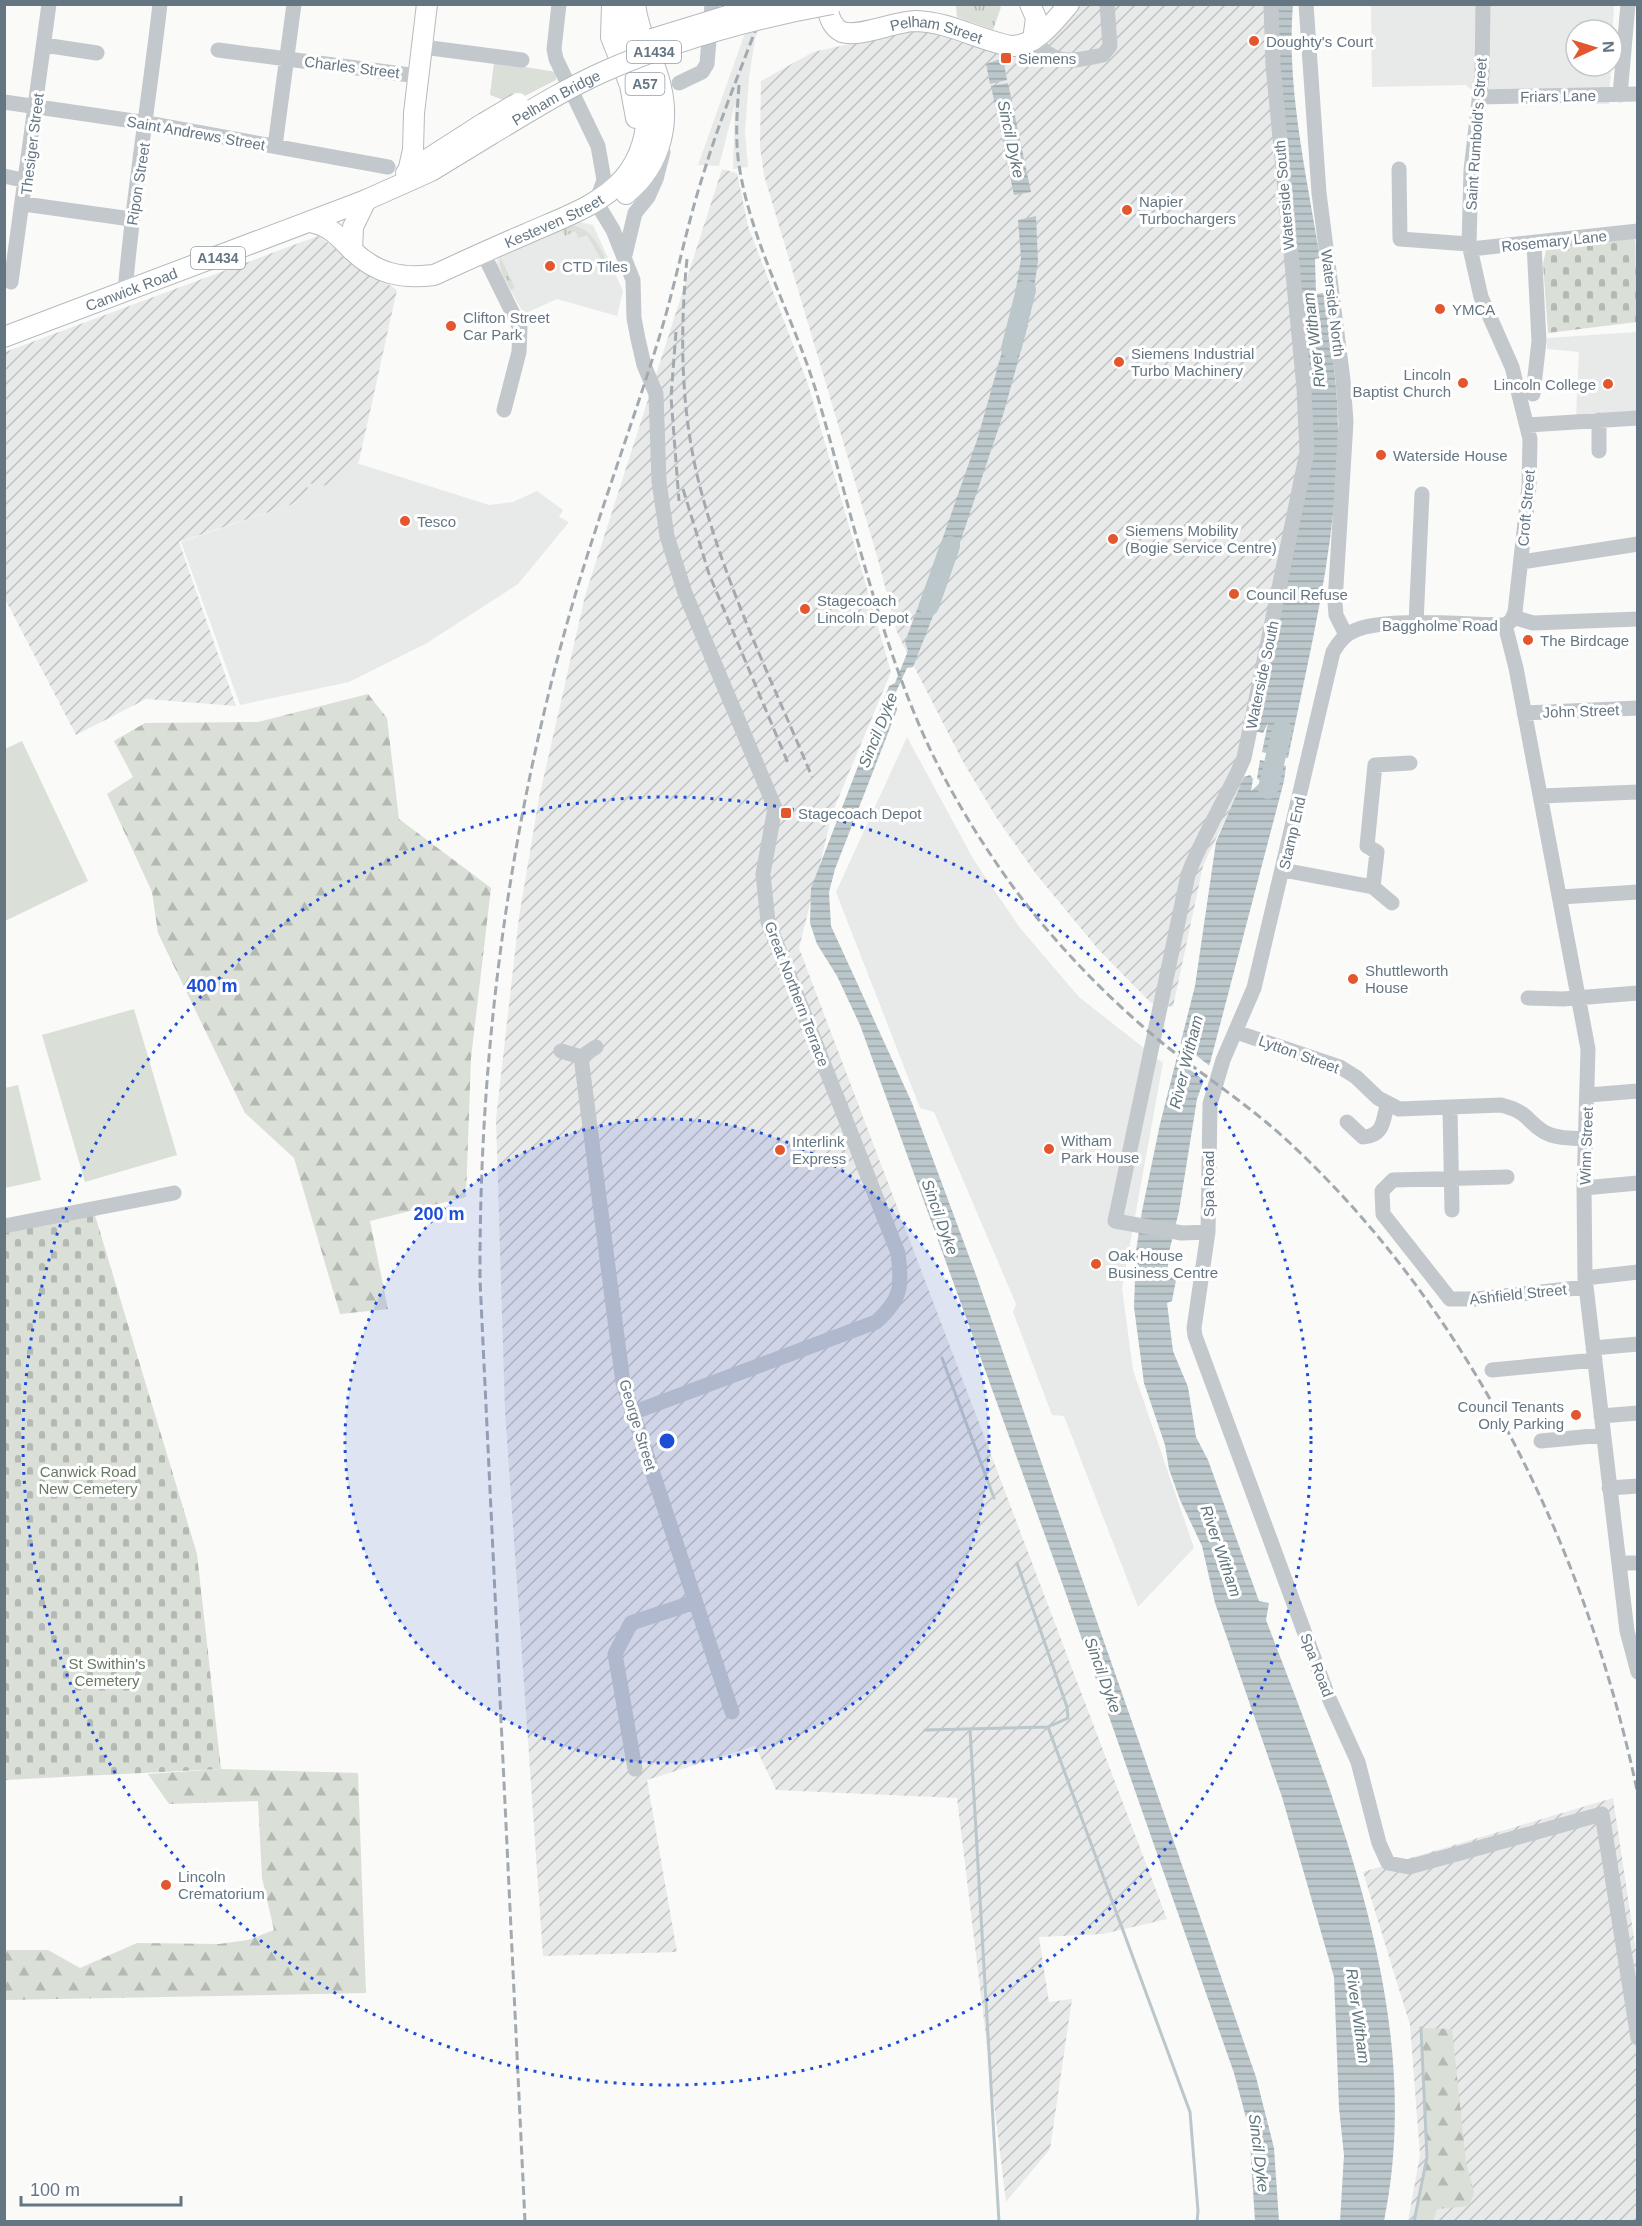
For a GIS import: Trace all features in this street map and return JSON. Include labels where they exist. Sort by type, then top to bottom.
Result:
[{"type":"main road","points":[[408,172],[413,150],[418,76],[427,4]]},
{"type":"main road","name":"A57","points":[[612,4],[611,37],[630,85],[636,114],[633,165]]},
{"type":"main road","name":"A57","points":[[596,202],[624,179],[644,140],[647,104],[644,80],[628,38],[621,4]]},
{"type":"main road","name":"A57","points":[[596,202],[613,203],[630,191],[650,167],[663,143],[663,99],[659,79],[640,29],[635,4]]},
{"type":"main road","name":"Pelham Bridge","points":[[487,129],[584,67],[681,28],[766,4]]},
{"type":"main road","name":"Pelham Street","points":[[826,4],[830,18],[839,30],[854,33],[915,21],[947,26],[1011,46],[1019,46],[1033,40]]},
{"type":"main road","name":"Pelham Bridge","points":[[487,129],[621,65],[734,27],[832,4]]},
{"type":"main road","points":[[1029,4],[1036,18],[1033,40]]},
{"type":"main road","points":[[1033,40],[1069,4]]},
{"type":"main road","points":[[414,124],[430,138],[454,141]]},
{"type":"main road","name":"Canwick Road","points":[[392,188],[408,172],[454,141],[487,129]]},
{"type":"main road","name":"Canwick Road","points":[[4,337],[366,200],[431,171],[487,129]]},
{"type":"main road","points":[[352,250],[353,227],[366,200]]},
{"type":"main road","name":"Kesteven Street","points":[[310,222],[338,233],[352,250],[373,267],[387,273],[415,278],[434,275],[596,202]]},
{"type":"street","name":"Thesiger Street","points":[[11,282],[11,247],[24,204],[49,4]]},
{"type":"street","name":"Ripon Street","points":[[125,292],[131,219],[147,123],[160,4]]},
{"type":"street","points":[[275,146],[294,4]]},
{"type":"street","name":"Kesteven Street","points":[[560,4],[554,37],[556,59],[598,146],[604,180],[596,202]]},
{"type":"street","points":[[679,83],[702,72],[706,64],[712,4]]},
{"type":"street","points":[[1033,40],[1043,51],[1066,62],[1104,55],[1110,46],[1107,4]]},
{"type":"street","name":"Waterside South","points":[[1208,1232],[1182,1233],[1115,1221],[1188,875],[1197,849],[1230,792],[1244,758],[1307,452],[1304,388],[1273,65],[1271,4]]},
{"type":"street","name":"Waterside North","points":[[1306,4],[1319,193],[1343,380],[1346,422],[1335,602],[1336,615],[1346,634]]},
{"type":"street","name":"Saint Rumbold's Street","points":[[1483,4],[1479,97],[1471,170],[1470,247],[1481,297],[1527,396]]},
{"type":"street","points":[[1620,95],[1628,4]]},
{"type":"street","points":[[44,45],[97,53]]},
{"type":"street","points":[[423,47],[522,60]]},
{"type":"street","name":"Charles Street","points":[[218,50],[418,76]]},
{"type":"street","name":"Friars Lane","points":[[1479,97],[1638,94]]},
{"type":"street","name":"Saint Andrews Street","points":[[4,102],[147,123],[275,146],[378,170]]},
{"type":"street","points":[[625,255],[635,213],[648,197],[656,179],[663,158],[663,143]]},
{"type":"street","name":"Rosemary Lane","points":[[1399,169],[1400,239],[1470,247],[1534,244],[1638,231]]},
{"type":"street","points":[[4,176],[27,181]]},
{"type":"street","name":"Great Northern Terrace","points":[[596,202],[625,255],[633,280],[634,318],[638,339],[644,366],[656,394],[659,482],[668,536],[685,593],[775,808],[763,874],[768,922],[898,1253],[902,1283],[892,1307],[876,1322],[632,1413]]},
{"type":"street","points":[[24,204],[131,219]]},
{"type":"street","name":"Croft Street","points":[[1509,621],[1521,562],[1530,453],[1527,396],[1539,341],[1534,244]]},
{"type":"street","points":[[483,253],[520,328],[519,351],[504,410]]},
{"type":"street","points":[[1528,424],[1638,418]]},
{"type":"street","points":[[1599,420],[1599,451]]},
{"type":"street","points":[[1416,624],[1422,494]]},
{"type":"street","points":[[1521,562],[1638,544]]},
{"type":"street","name":"Baggholme Road","points":[[1346,634],[1369,626],[1638,619]]},
{"type":"street","name":"Winn Street","points":[[1509,621],[1509,633],[1561,897],[1588,1049],[1584,1188],[1586,1282],[1609,1488],[1638,1672]]},
{"type":"street","name":"Stamp End","points":[[1236,1032],[1254,988],[1284,870],[1326,670],[1333,652],[1346,634]]},
{"type":"street","name":"John Street","points":[[1524,713],[1638,708]]},
{"type":"street","points":[[1373,887],[1377,852],[1367,846],[1376,765],[1410,763]]},
{"type":"street","points":[[1541,796],[1638,792]]},
{"type":"street","points":[[1284,870],[1373,887],[1392,903]]},
{"type":"street","points":[[1561,897],[1638,892]]},
{"type":"street","points":[[1527,998],[1579,998],[1638,993]]},
{"type":"street","name":"Lytton Street","points":[[1236,1032],[1340,1067],[1356,1077],[1387,1105]]},
{"type":"street","name":"Spa Road","points":[[1236,1032],[1219,1070],[1208,1115],[1208,1232],[1195,1336],[1328,1696],[1358,1762],[1379,1843],[1388,1863],[1409,1867],[1602,1814],[1638,2038]]},
{"type":"street","points":[[561,1051],[581,1057],[596,1047]]},
{"type":"street","name":"George Street","points":[[581,1057],[623,1383],[732,1712]]},
{"type":"street","points":[[1588,1095],[1638,1091]]},
{"type":"street","points":[[1347,1122],[1363,1137],[1374,1136],[1381,1130],[1387,1105],[1399,1109],[1501,1106],[1516,1109],[1543,1131],[1558,1137],[1586,1139]]},
{"type":"street","points":[[1450,1109],[1452,1209]]},
{"type":"street","points":[[1452,1178],[1507,1177]]},
{"type":"street","name":"Ashfield Street","points":[[1452,1178],[1393,1180],[1382,1191],[1383,1214],[1450,1299],[1476,1299],[1638,1272]]},
{"type":"street","points":[[1584,1188],[1638,1183]]},
{"type":"street","points":[[4,1226],[174,1192]]},
{"type":"street","points":[[1492,1370],[1594,1354],[1638,1344]]},
{"type":"street","points":[[1601,1416],[1638,1413]]},
{"type":"street","points":[[1541,1441],[1603,1435]]},
{"type":"street","points":[[1609,1488],[1638,1486]]},
{"type":"street","points":[[1619,1563],[1638,1563]]},
{"type":"street","points":[[635,1769],[615,1654],[631,1623],[695,1602]]},
{"type":"shaded area","points":[[755,5],[768,5],[755,39],[749,78],[745,132],[748,167],[733,169],[735,104],[719,166],[698,165]]},
{"type":"shaded area","points":[[1074,5],[1278,5],[1312,439],[1243,782],[1203,866],[1173,1007],[1151,1003],[1098,949],[1036,874],[996,817],[962,760],[904,647],[897,632],[877,556],[764,175],[760,147],[761,81],[813,52],[919,29],[966,39],[1021,57]]},
{"type":"shaded area","points":[[1371,5],[1614,5],[1613,18],[1564,18],[1564,78],[1610,78],[1609,104],[1482,101],[1466,85],[1372,87]]},
{"type":"shaded area","points":[[722,169],[737,173],[748,226],[808,384],[891,672],[833,811],[799,948],[1167,1919],[1103,1934],[1039,1937],[1049,2002],[1072,1999],[1050,2149],[1006,2202],[957,1798],[776,1790],[755,1746],[647,1780],[677,1952],[543,1956],[505,1411],[496,1119],[519,917],[539,798],[585,596]]},
{"type":"shaded area","points":[[580,222],[593,225],[623,291],[617,316],[557,299],[524,314],[496,266],[498,253],[570,223]]},
{"type":"shaded area","points":[[318,236],[397,290],[359,461],[336,487],[306,483],[311,498],[179,542],[236,706],[146,699],[76,735],[5,599],[5,352]]},
{"type":"shaded area","name":"Lincoln College","points":[[1637,332],[1637,415],[1576,417],[1579,352],[1547,349],[1547,338]]},
{"type":"shaded area","points":[[347,460],[489,505],[513,502],[537,491],[563,510],[559,517],[569,522],[518,584],[427,643],[349,682],[240,705],[181,542],[311,498],[305,482]]},
{"type":"shaded area","points":[[907,737],[975,862],[1020,928],[1079,997],[1163,1063],[1122,1288],[1133,1370],[1194,1548],[1138,1607],[1064,1416],[1052,1415],[1013,1312],[1016,1304],[934,1112],[920,1108],[836,892]]},
{"type":"shaded area","points":[[1613,1798],[1637,1958],[1637,2221],[1408,2221],[1420,2155],[1410,2025],[1363,1872]]},
{"type":"green space","points":[[956,5],[1001,7],[993,30],[957,17]]},
{"type":"green space","points":[[494,62],[556,72],[556,80],[511,103],[490,95]]},
{"type":"green space","points":[[568,225],[583,229],[597,243],[608,263],[604,264],[587,235],[579,238],[575,231],[565,236],[561,228]]},
{"type":"green space","points":[[549,233],[501,256],[501,255]]},
{"type":"green space","points":[[1635,237],[1637,322],[1548,333],[1543,264],[1546,250],[1552,246]]},
{"type":"green space","points":[[501,257],[515,288],[511,290],[501,268]]},
{"type":"green space","points":[[368,694],[387,718],[399,819],[491,888],[471,1058],[466,1197],[370,1221],[388,1309],[340,1314],[294,1158],[245,1113],[158,933],[152,892],[107,794],[133,777],[114,741],[145,723],[258,722]]},
{"type":"green space","points":[[22,741],[88,881],[5,921],[5,749]]},
{"type":"green space","points":[[134,1009],[177,1155],[85,1182],[42,1035]]},
{"type":"green space","points":[[18,1085],[41,1180],[5,1188],[5,1088]]},
{"type":"green space","points":[[91,1202],[197,1554],[221,1769],[5,1780],[4,1220]]},
{"type":"green space","points":[[221,1769],[358,1773],[366,1993],[5,2000],[4,1950],[48,1950],[80,1968],[137,1943],[219,1944],[248,1940],[274,1930],[262,1878],[258,1801],[169,1804],[148,1774]]},
{"type":"green space","points":[[1421,2028],[1452,2029],[1466,2162],[1474,2193],[1469,2206],[1437,2209],[1433,2221],[1414,2221],[1427,2157]]},
{"type":"water","points":[[1278,5],[1293,5],[1292,68],[1295,100],[1320,258],[1315,259],[1316,294],[1324,293],[1338,412],[1337,471],[1328,554],[1288,758],[1262,752],[1268,723],[1263,733],[1254,731],[1311,463],[1276,66]]},
{"type":"water","points":[[1003,58],[1007,80],[990,84],[986,64]]},
{"type":"water","points":[[1008,83],[1031,192],[1014,195],[991,86]]},
{"type":"water","points":[[1036,216],[1038,261],[1030,316],[1012,313],[1021,258],[1018,220]]},
{"type":"water","points":[[1010,323],[1028,325],[1003,415],[950,572],[933,566],[978,437]]},
{"type":"water","points":[[929,577],[946,583],[913,667],[907,668],[895,694],[897,710],[835,869],[829,892],[831,926],[912,1103],[976,1275],[1256,2077],[1274,2148],[1279,2221],[1255,2221],[1249,2129],[1234,2073],[1059,1574],[860,1025],[837,976],[817,944],[810,923],[811,888],[889,686],[895,683],[908,651],[905,642]]},
{"type":"water","points":[[1260,760],[1286,766],[1284,781],[1210,1063],[1197,1099],[1179,1211],[1169,1252],[1167,1279],[1177,1275],[1172,1301],[1167,1303],[1173,1351],[1188,1387],[1196,1437],[1208,1460],[1259,1601],[1269,1603],[1266,1620],[1321,1764],[1368,1914],[1384,1990],[1393,2067],[1394,2144],[1384,2221],[1340,2221],[1344,2155],[1339,2108],[1334,1977],[1282,1797],[1215,1603],[1202,1546],[1180,1500],[1169,1469],[1165,1445],[1144,1383],[1134,1307],[1136,1251],[1142,1211],[1160,1124],[1195,986],[1216,842],[1244,777],[1250,775],[1253,779],[1251,791],[1259,784],[1260,781],[1257,778]]},
{"type":"pier","points":[[1178,1041],[1211,1067],[1207,1083],[1174,1057]]},
{"type":"waterway","name":"Sincil Dyke","points":[[1011,349],[1026,290]]},
{"type":"waterway","name":"Sincil Dyke","points":[[929,606],[950,546]]},
{"type":"waterway","name":"River Witham","points":[[1268,789],[1282,730]]},
{"type":"waterway","points":[[942,1358],[994,1498]]},
{"type":"waterway","points":[[925,1730],[1048,1727],[1068,1718],[1067,1707],[1017,1563]]},
{"type":"waterway","points":[[1048,1727],[1190,2112],[1197,2222]]},
{"type":"waterway","points":[[970,1729],[999,2222]]},
{"type":"waterway","points":[[1414,2222],[1427,2157],[1421,2028]]},
{"type":"railway","points":[[525,2222],[480,1280],[481,1197],[491,1032],[500,951],[513,869],[545,707],[566,627],[659,338],[711,151],[765,4]]},
{"type":"railway","points":[[739,85],[737,125],[739,165],[753,223],[807,363],[886,636],[924,737],[945,780],[1008,880],[1062,947],[1144,1028],[1292,1145],[1357,1212],[1415,1284],[1468,1362],[1514,1443],[1554,1528],[1588,1616],[1616,1705],[1638,1795]]},
{"type":"railway","points":[[687,259],[683,319],[684,379],[686,409],[696,469],[714,534],[739,604],[812,777]]},
{"type":"railway","points":[[676,332],[671,397],[679,501]]},
{"type":"railway","points":[[683,489],[709,574],[788,763]]},
{"type":"place","name":"Doughty's Court","points":[[1254,41]]},
{"type":"place","name":"Siemens","points":[[1006,58]]},
{"type":"place","name":"Napier Turbochargers","points":[[1127,210]]},
{"type":"place","name":"CTD Tiles","points":[[550,266]]},
{"type":"place","name":"YMCA","points":[[1440,309]]},
{"type":"place","name":"Clifton Street Car Park","points":[[451,326]]},
{"type":"place","name":"Siemens Industrial Turbo Machinery","points":[[1119,362]]},
{"type":"place","name":"Lincoln Baptist Church","points":[[1463,383]]},
{"type":"place","name":"Lincoln College","points":[[1608,384]]},
{"type":"place","name":"Waterside House","points":[[1381,455]]},
{"type":"place","name":"Tesco","points":[[405,521]]},
{"type":"place","name":"Siemens Mobility (Bogie Service Centre)","points":[[1113,539]]},
{"type":"place","name":"Council Refuse","points":[[1234,594]]},
{"type":"place","name":"Stagecoach Lincoln Depot","points":[[805,609]]},
{"type":"place","name":"The Birdcage","points":[[1528,640]]},
{"type":"place","name":"Stagecoach Depot","points":[[786,813]]},
{"type":"place","name":"Shuttleworth House","points":[[1353,979]]},
{"type":"place","name":"Witham Park House","points":[[1049,1149]]},
{"type":"place","name":"Interlink Express","points":[[780,1150]]},
{"type":"place","name":"Oak House Business Centre","points":[[1096,1264]]},
{"type":"place","name":"Council Tenants Only Parking","points":[[1576,1415]]},
{"type":"place","name":"Lincoln Crematorium","points":[[166,1885]]},
{"type":"park label","name":"Canwick Road New Cemetery","points":[[88,1480]]},
{"type":"park label","name":"St Swithin's Cemetery","points":[[107,1672]]}]
